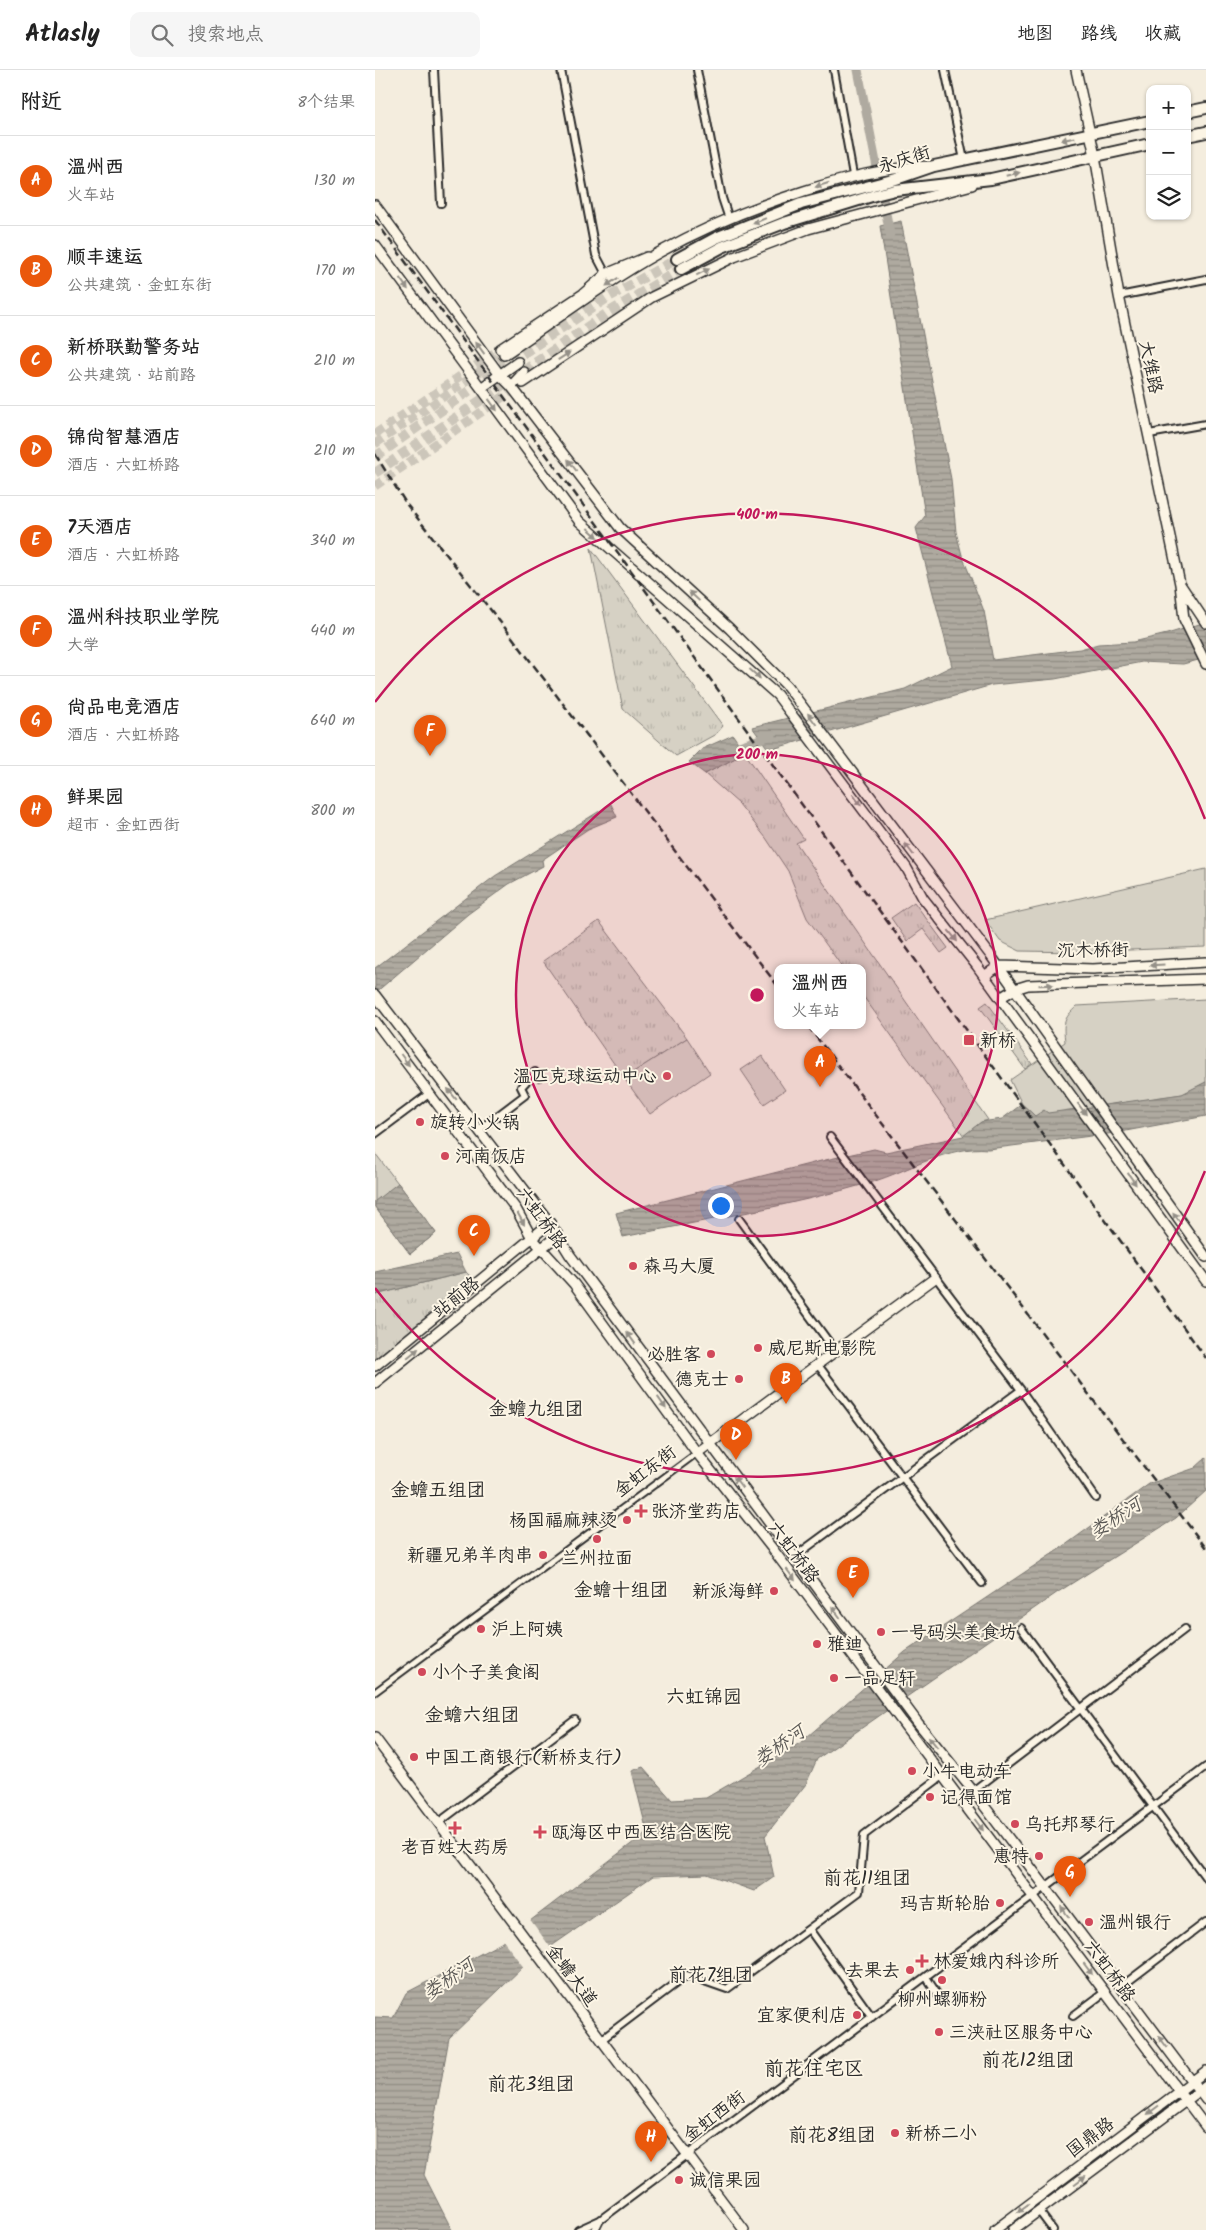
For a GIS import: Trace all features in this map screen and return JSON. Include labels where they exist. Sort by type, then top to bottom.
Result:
[{"type":"main road","name":"大维路","points":[[1076,70],[1095,156],[1119,296],[1180,584],[1184,619],[1206,664]]},
{"type":"main road","points":[[1191,111],[1206,108]]},
{"type":"main road","name":"永庆街","points":[[679,264],[873,190],[896,184],[933,166],[1146,122]]},
{"type":"main road","points":[[1191,135],[1206,132]]},
{"type":"main road","name":"永庆街","points":[[896,184],[991,179],[1146,145]]},
{"type":"main road","points":[[660,252],[502,352],[616,268],[660,252],[729,219],[766,204],[853,175],[933,166]]},
{"type":"main road","points":[[523,383],[666,290],[734,257],[799,232],[991,179]]},
{"type":"main road","points":[[375,205],[500,375],[511,386],[620,528],[730,629],[787,686],[999,966],[1206,1257]]},
{"type":"main road","points":[[375,245],[579,521],[777,695],[906,867],[923,898],[984,976],[1206,1281]]},
{"type":"main road","points":[[481,388],[518,362]]},
{"type":"main road","points":[[511,386],[524,372]]},
{"type":"main road","name":"大维路","points":[[1180,584],[1206,623]]},
{"type":"main road","name":"沉木桥街","points":[[999,966],[1093,969],[1206,962]]},
{"type":"main road","points":[[984,976],[999,966]]},
{"type":"main road","name":"沉木桥街","points":[[1000,998],[1015,989],[1028,985],[1206,979]]},
{"type":"main road","name":"六虹桥路","points":[[376,997],[480,1129],[710,1444],[918,1723],[973,1791],[1192,2081],[1203,2088],[1206,2100]]},
{"type":"main road","name":"六虹桥路","points":[[375,1021],[516,1209],[532,1238],[574,1284],[697,1453],[1206,2127]]},
{"type":"main road","name":"站前路","points":[[375,1366],[550,1223]]},
{"type":"main road","name":"站前路","points":[[375,1384],[557,1235]]},
{"type":"main road","name":"金虹东街","points":[[697,1453],[935,1278]]},
{"type":"main road","name":"金蟾大道","points":[[375,1738],[744,2230]]},
{"type":"main road","name":"国鼎路","points":[[995,2230],[1206,2071]]},
{"type":"main road","name":"国鼎路","points":[[1013,2230],[1203,2088]]},
{"type":"street","points":[[435,70],[441,203]]},
{"type":"street","points":[[561,70],[596,255],[606,274]]},
{"type":"street","points":[[697,70],[722,198],[729,219]]},
{"type":"street","points":[[834,70],[853,175]]},
{"type":"street","points":[[945,70],[964,160]]},
{"type":"street","points":[[1119,296],[1206,279]]},
{"type":"street","points":[[1149,434],[1206,424]]},
{"type":"street","points":[[480,1129],[525,1095],[521,1087],[535,1072],[539,1078]]},
{"type":"street","points":[[375,1134],[430,1093]]},
{"type":"street","points":[[830,1137],[1021,1390],[1095,1498]]},
{"type":"street","points":[[739,1219],[836,1352]]},
{"type":"street","points":[[818,1365],[982,1583]]},
{"type":"street","points":[[794,1557],[1021,1390]]},
{"type":"street","name":"金虹东街","points":[[375,1692],[697,1453]]},
{"type":"street","points":[[1021,1628],[1206,1878]]},
{"type":"street","points":[[973,1791],[1185,1629]]},
{"type":"street","points":[[438,1823],[575,1720]]},
{"type":"street","name":"金虹西街","points":[[578,2230],[600,2220],[1206,1767]]},
{"type":"street","points":[[601,2040],[687,1975],[727,1989],[859,1892],[864,1834],[942,1776]]},
{"type":"street","points":[[1122,1986],[1206,1922]]},
{"type":"street","points":[[809,1929],[872,2017]]},
{"type":"street","points":[[926,1977],[937,1994]]},
{"type":"street","points":[[1073,2016],[1105,1992]]},
{"type":"street","points":[[1039,2210],[1053,2230]]},
{"type":"street","points":[[595,2230],[600,2220]]},
{"type":"green space","points":[[591,548],[723,726],[716,734],[676,756],[623,709]]},
{"type":"green space","points":[[745,753],[804,839],[796,843],[988,1120],[981,1122],[964,1136],[866,1000],[866,964],[840,964],[807,918],[788,871],[766,838],[739,804],[705,774]]},
{"type":"green space","points":[[1206,869],[1206,947],[1079,952],[1020,951],[1000,941],[985,920]]},
{"type":"green space","points":[[914,902],[948,948],[941,953],[923,929],[907,941],[891,918]]},
{"type":"green space","points":[[599,921],[687,1038],[624,1078],[543,961]]},
{"type":"green space","points":[[1206,999],[1206,1082],[1183,1094],[1035,1116],[1022,1104],[1010,1080],[1065,1042],[1065,1022],[1069,1014],[1077,1006]]},
{"type":"green space","points":[[987,1002],[1032,1064],[1025,1069],[980,1007]]},
{"type":"green space","name":"温匹克球运动中心","points":[[687,1038],[710,1073],[650,1114],[624,1078]]},
{"type":"green space","points":[[762,1056],[785,1090],[764,1104],[741,1070]]},
{"type":"green space","points":[[375,1153],[436,1233],[410,1254],[375,1207]]},
{"type":"green space","points":[[466,1272],[473,1279],[375,1359],[375,1295]]},
{"type":"water","points":[[901,221],[951,479],[956,532],[962,555],[984,611],[993,660],[1080,649],[1098,644],[1133,642],[1206,622],[1206,658],[1183,664],[1142,662],[1055,679],[992,685],[769,750],[752,727],[905,689],[952,666],[916,528],[925,516],[880,226]]},
{"type":"water","points":[[733,735],[745,753],[705,774],[689,762],[702,749]]},
{"type":"water","points":[[611,804],[617,817],[588,829],[542,860],[543,866],[509,884],[468,914],[375,993],[375,968],[495,876]]},
{"type":"water","points":[[1206,1082],[1206,1116],[1115,1133],[959,1151],[841,1191],[623,1237],[616,1213],[874,1149],[886,1152],[963,1136],[981,1122],[1002,1119],[1022,1104],[1035,1116],[1044,1110],[1048,1113],[1182,1094]]},
{"type":"water","points":[[398,1183],[436,1233],[410,1254],[375,1207],[375,1201]]},
{"type":"water","points":[[457,1254],[466,1272],[375,1295],[375,1272]]},
{"type":"water","name":"娄桥河","points":[[1206,1458],[1206,1491],[1176,1518],[1058,1592],[817,1759],[806,1784],[765,1836],[774,1877],[754,1891],[707,1874],[653,1876],[527,1963],[449,2038],[424,2175],[452,2230],[375,2230],[375,2017],[393,2018],[406,1993],[501,1943],[647,1832],[632,1771],[643,1767],[672,1800],[706,1798],[800,1743],[905,1652],[1064,1546],[1149,1484],[1195,1468]]},
{"type":"pier","points":[[529,1918],[551,1948],[525,1969],[502,1939]]},
{"type":"waterway","points":[[858,70],[890,234]]},
{"type":"waterway","points":[[730,749],[772,735]]},
{"type":"tunnel","points":[[375,457],[510,362],[607,298],[677,259]]},
{"type":"tunnel","points":[[375,473],[606,314],[681,269]]},
{"type":"tunnel","points":[[375,434],[500,349]]},
{"type":"tunnel","points":[[375,444],[504,355]]},
{"type":"tunnel","points":[[375,486],[523,383]]},
{"type":"railway","points":[[375,220],[1206,1358]]},
{"type":"railway","points":[[375,454],[407,505],[509,633],[774,981]]},
{"type":"railway","points":[[810,1029],[1206,1548]]},
{"type":"place","name":"温州科技职业学院","points":[[430,756]]},
{"type":"place","name":"新桥","points":[[969,1040]]},
{"type":"place","name":"温匹克球运动中心","points":[[667,1076]]},
{"type":"place","name":"温州西","points":[[820,1087]]},
{"type":"place","name":"旋转小火锅","points":[[420,1122]]},
{"type":"place","name":"河南饭店","points":[[445,1156]]},
{"type":"place","name":"新桥联勤警务站","points":[[474,1256]]},
{"type":"place","name":"森马大厦","points":[[633,1266]]},
{"type":"place","name":"威尼斯电影院","points":[[758,1348]]},
{"type":"place","name":"必胜客","points":[[711,1354]]},
{"type":"place","name":"德克士","points":[[739,1379]]},
{"type":"place","name":"顺丰速运","points":[[786,1404]]},
{"type":"place","name":"锦尚智慧酒店","points":[[736,1460]]},
{"type":"place","name":"张济堂药店","points":[[641,1511]]},
{"type":"place","name":"杨国福麻辣烫","points":[[627,1520]]},
{"type":"place","name":"兰州拉面","points":[[597,1539]]},
{"type":"place","name":"新疆兄弟羊肉串","points":[[543,1555]]},
{"type":"place","name":"新派海鲜","points":[[774,1591]]},
{"type":"place","name":"7天酒店","points":[[853,1598]]},
{"type":"place","name":"沪上阿姨","points":[[481,1629]]},
{"type":"place","name":"一号码头美食坊","points":[[881,1632]]},
{"type":"place","name":"雅迪","points":[[817,1644]]},
{"type":"place","name":"小个子美食阁","points":[[422,1672]]},
{"type":"place","name":"一品足轩","points":[[834,1678]]},
{"type":"place","name":"中国工商银行(新桥支行)","points":[[414,1757]]},
{"type":"place","name":"小牛电动车","points":[[912,1771]]},
{"type":"place","name":"记得面馆","points":[[930,1797]]},
{"type":"place","name":"乌托邦琴行","points":[[1015,1824]]},
{"type":"place","name":"老百姓大药房","points":[[455,1828]]},
{"type":"place","name":"瓯海区中西医结合医院","points":[[540,1832]]},
{"type":"place","name":"惠特","points":[[1039,1856]]},
{"type":"place","name":"尚品电竞酒店","points":[[1070,1897]]},
{"type":"place","name":"玛吉斯轮胎","points":[[1000,1903]]},
{"type":"place","name":"温州银行","points":[[1089,1922]]},
{"type":"place","name":"林爱娥内科诊所","points":[[922,1961]]},
{"type":"place","name":"去果去","points":[[910,1970]]},
{"type":"place","name":"柳州螺狮粉","points":[[942,1980]]},
{"type":"place","name":"宜家便利店","points":[[857,2015]]},
{"type":"place","name":"三浃社区服务中心","points":[[939,2032]]},
{"type":"place","name":"新桥二小","points":[[895,2133]]},
{"type":"place","name":"鲜果园","points":[[651,2162]]},
{"type":"place","name":"诚信果园","points":[[679,2180]]},
{"type":"district","name":"金蟾九组团","points":[[536,1408]]},
{"type":"district","name":"金蟾五组团","points":[[438,1489]]},
{"type":"district","name":"金蟾十组团","points":[[621,1589]]},
{"type":"district","name":"六虹锦园","points":[[704,1696]]},
{"type":"district","name":"金蟾六组团","points":[[472,1714]]},
{"type":"district","name":"前花11组团","points":[[867,1877]]},
{"type":"district","name":"前花7组团","points":[[711,1974]]},
{"type":"district","name":"前花12组团","points":[[1028,2059]]},
{"type":"district","name":"前花住宅区","points":[[814,2068]]},
{"type":"district","name":"前花3组团","points":[[531,2083]]},
{"type":"district","name":"前花8组团","points":[[832,2134]]}]
